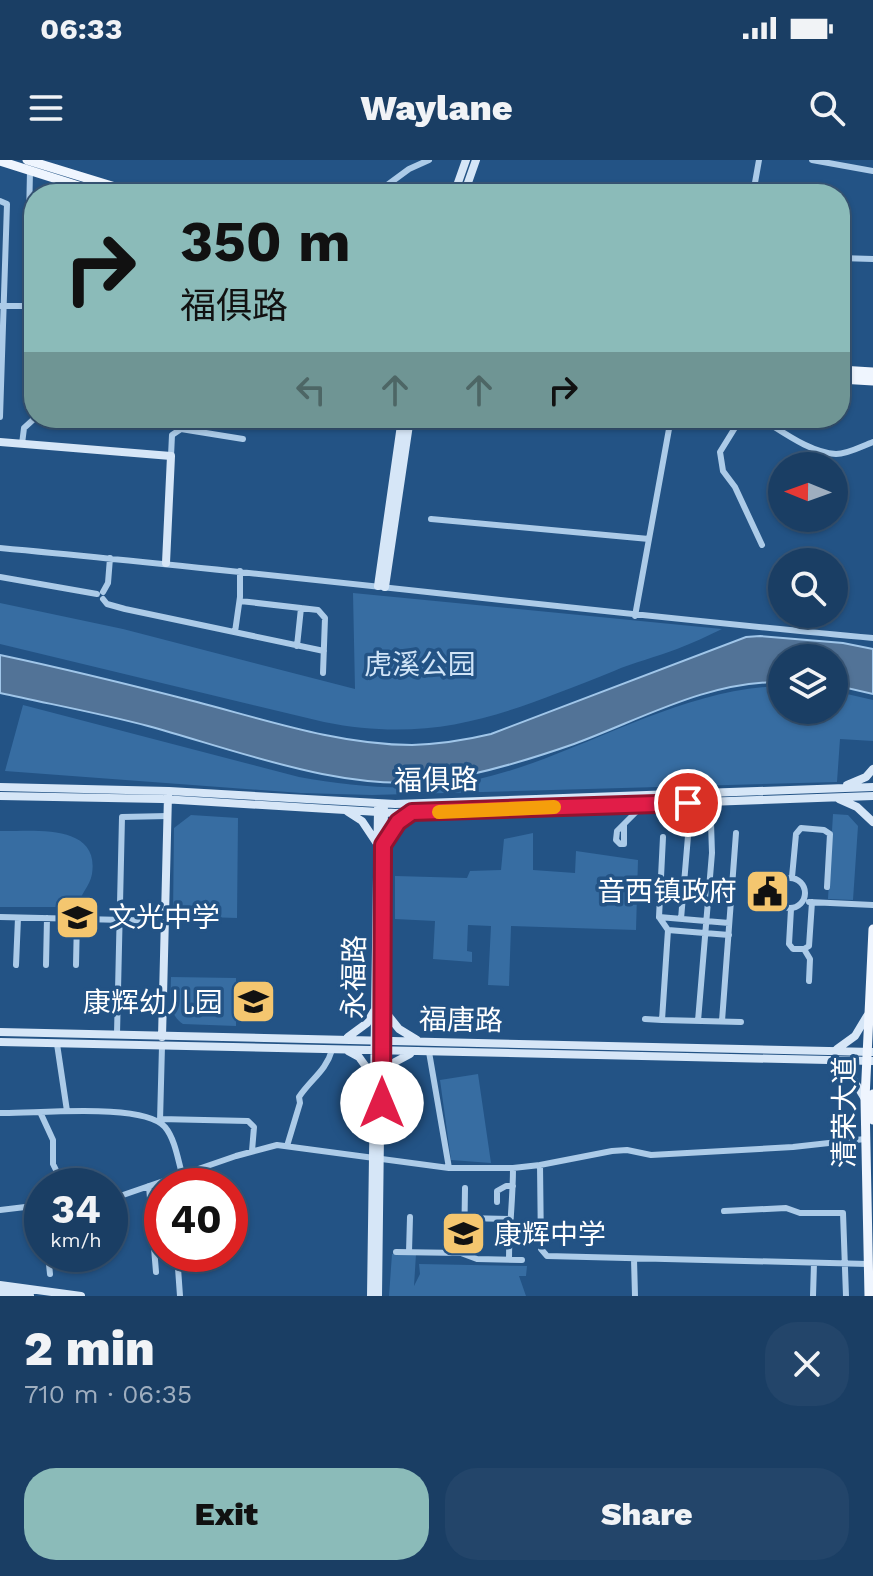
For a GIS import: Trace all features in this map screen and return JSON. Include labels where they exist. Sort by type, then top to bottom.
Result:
[{"type":"main road","points":[[27,160],[105,184]]},
{"type":"main road","points":[[0,161],[69,184]]},
{"type":"main road","points":[[850,371],[873,372]]},
{"type":"main road","points":[[850,380],[873,381]]},
{"type":"main road","name":"清荣大道","points":[[873,929],[868,1015],[873,1120]]},
{"type":"main road","name":"清荣大道","points":[[869,1296],[865,1139],[871,1098]]},
{"type":"street","points":[[389,184],[409,169],[429,160]]},
{"type":"street","points":[[458,184],[466,160]]},
{"type":"street","points":[[468,184],[476,160]]},
{"type":"street","points":[[755,184],[759,160]]},
{"type":"street","points":[[812,160],[873,171]]},
{"type":"street","points":[[30,171],[30,184]]},
{"type":"street","points":[[0,201],[7,204],[3,235],[0,417]]},
{"type":"street","points":[[850,258],[873,259]]},
{"type":"street","points":[[0,306],[24,306]]},
{"type":"street","points":[[22,444],[24,428]]},
{"type":"street","points":[[382,587],[401,428]]},
{"type":"street","points":[[382,587],[408,428]]},
{"type":"street","points":[[635,616],[669,428]]},
{"type":"street","points":[[735,428],[719,458],[762,545]]},
{"type":"street","points":[[777,428],[804,444],[830,453],[842,453],[873,442]]},
{"type":"street","points":[[166,563],[172,435],[181,429],[243,439]]},
{"type":"street","points":[[0,442],[171,456]]},
{"type":"street","points":[[431,519],[649,539]]},
{"type":"street","points":[[0,548],[166,563],[635,616],[873,638]]},
{"type":"street","points":[[101,595],[108,583],[110,558]]},
{"type":"street","points":[[235,632],[240,601],[240,571]]},
{"type":"street","points":[[0,577],[101,595],[107,604],[125,609],[324,651]]},
{"type":"street","points":[[240,601],[318,610],[325,618],[323,673]]},
{"type":"street","points":[[297,646],[301,608]]},
{"type":"street","points":[[873,769],[866,777],[835,793],[873,822]]},
{"type":"street","name":"福俱路","points":[[0,787],[412,812],[644,804],[710,798]]},
{"type":"street","name":"福俱路","points":[[0,796],[168,795],[343,810],[835,793],[873,787]]},
{"type":"street","name":"福俱路","points":[[835,793],[873,796]]},
{"type":"street","points":[[160,1122],[168,795]]},
{"type":"street","points":[[698,1021],[712,853],[710,798]]},
{"type":"street","points":[[624,825],[644,804]]},
{"type":"street","name":"永福路","points":[[378,1296],[381,808]]},
{"type":"street","points":[[343,810],[362,821],[380,845],[398,822],[412,812]]},
{"type":"street","points":[[117,1034],[122,817],[168,816]]},
{"type":"street","points":[[792,877],[796,834],[801,828],[824,830],[830,834],[827,887]]},
{"type":"street","points":[[722,1021],[736,833]]},
{"type":"street","points":[[681,919],[688,836]]},
{"type":"street","points":[[662,1020],[668,930],[659,917],[663,837]]},
{"type":"street","points":[[792,877],[802,884],[802,902]]},
{"type":"street","points":[[791,909],[781,905],[777,890],[781,881],[792,877]]},
{"type":"street","points":[[791,909],[802,902],[873,905]]},
{"type":"street","points":[[791,909],[789,944],[793,949],[804,949],[809,946],[812,902]]},
{"type":"street","points":[[0,917],[165,921]]},
{"type":"street","points":[[659,917],[729,923]]},
{"type":"street","points":[[16,965],[18,918]]},
{"type":"street","points":[[46,965],[47,918]]},
{"type":"street","points":[[76,965],[77,919]]},
{"type":"street","points":[[668,930],[729,935]]},
{"type":"street","points":[[804,949],[810,959],[809,981]]},
{"type":"street","points":[[344,1039],[362,1028],[379,1008],[399,1029],[419,1041]]},
{"type":"street","points":[[868,1015],[855,1036],[834,1055],[871,1098]]},
{"type":"street","points":[[645,1019],[741,1022]]},
{"type":"street","name":"福唐路","points":[[0,1032],[419,1041],[869,1056]]},
{"type":"street","name":"福唐路","points":[[0,1042],[429,1052],[834,1055]]},
{"type":"street","points":[[57,1044],[67,1111]]},
{"type":"street","points":[[287,1146],[299,1097],[308,1084],[321,1074],[332,1050]]},
{"type":"street","points":[[343,1050],[359,1057],[378,1080],[400,1058],[418,1051]]},
{"type":"street","points":[[429,1052],[449,1168]]},
{"type":"street","points":[[0,1113],[104,1111],[151,1118],[165,1127],[180,1168]]},
{"type":"street","points":[[41,1114],[53,1140],[55,1168]]},
{"type":"street","points":[[160,1122],[248,1121],[254,1127],[252,1151]]},
{"type":"street","points":[[200,1168],[273,1145],[449,1168],[513,1168],[612,1151],[627,1150],[651,1155],[793,1147],[865,1139]]},
{"type":"street","name":"永福路","points":[[371,1296],[377,1158]]},
{"type":"street","points":[[540,1165],[541,1249],[547,1256],[868,1264]]},
{"type":"street","points":[[509,1259],[513,1168]]},
{"type":"street","points":[[497,1202],[497,1191],[513,1186]]},
{"type":"street","points":[[464,1254],[465,1188]]},
{"type":"street","points":[[0,1210],[24,1207]]},
{"type":"street","points":[[724,1211],[786,1208],[800,1213],[843,1213],[846,1296]]},
{"type":"street","points":[[409,1252],[410,1217]]},
{"type":"street","points":[[465,1218],[509,1219]]},
{"type":"street","points":[[396,1252],[522,1260]]},
{"type":"street","points":[[634,1259],[635,1296]]},
{"type":"street","points":[[813,1296],[814,1263]]},
{"type":"street","points":[[178,1272],[180,1296]]},
{"type":"street","points":[[0,1285],[81,1296]]},
{"type":"street","points":[[0,1292],[30,1296]]},
{"type":"green space","name":"虎溪公园","points":[[353,593],[722,629],[677,649],[507,711],[438,727],[403,730],[324,722],[0,644],[0,603],[123,629],[355,689]]},
{"type":"green space","points":[[768,687],[768,724],[848,724],[848,694],[873,700],[873,741],[840,739],[837,782],[372,795],[301,793],[5,771],[23,705],[299,777],[365,786],[409,787],[453,784],[514,769],[664,711],[742,690]]},
{"type":"green space","points":[[833,814],[848,815],[858,826],[853,900],[828,899]]},
{"type":"green space","points":[[191,815],[238,818],[237,918],[173,916],[174,828]]},
{"type":"green space","points":[[0,831],[61,833],[85,845],[92,857],[92,874],[79,907],[0,907]]},
{"type":"green space","points":[[533,833],[533,870],[575,873],[576,851],[638,860],[636,930],[511,926],[509,986],[488,985],[491,926],[468,925],[467,951],[472,952],[472,962],[433,959],[435,921],[395,919],[395,876],[467,878],[470,871],[501,870],[504,839]]},
{"type":"green space","points":[[171,977],[236,978],[236,1026],[183,1024],[172,1009]]},
{"type":"green space","points":[[478,1074],[491,1163],[451,1160],[440,1080]]},
{"type":"green space","points":[[392,1254],[416,1254],[414,1286],[420,1274],[419,1264],[527,1266],[526,1276],[519,1276],[526,1296],[389,1296]]},
{"type":"shaded area","points":[[746,637],[848,644],[768,644],[768,682],[727,688],[675,703],[574,744],[490,770],[404,783],[367,781],[292,767],[130,721],[0,693],[0,655],[123,683],[276,724],[358,741],[412,745],[491,734]]},
{"type":"shaded area","points":[[848,644],[873,649],[873,694],[848,688]]},
{"type":"slow traffic","points":[[439,812],[554,807]]},
{"type":"place","name":"音西镇政府","points":[[768,891]]},
{"type":"place","name":"文光中学","points":[[77,917]]},
{"type":"place","name":"康辉幼儿园","points":[[254,1002]]},
{"type":"place","name":"康辉中学","points":[[463,1234]]},
{"type":"route","points":[[382,1103],[383,845],[398,822],[412,812],[688,803]]}]
